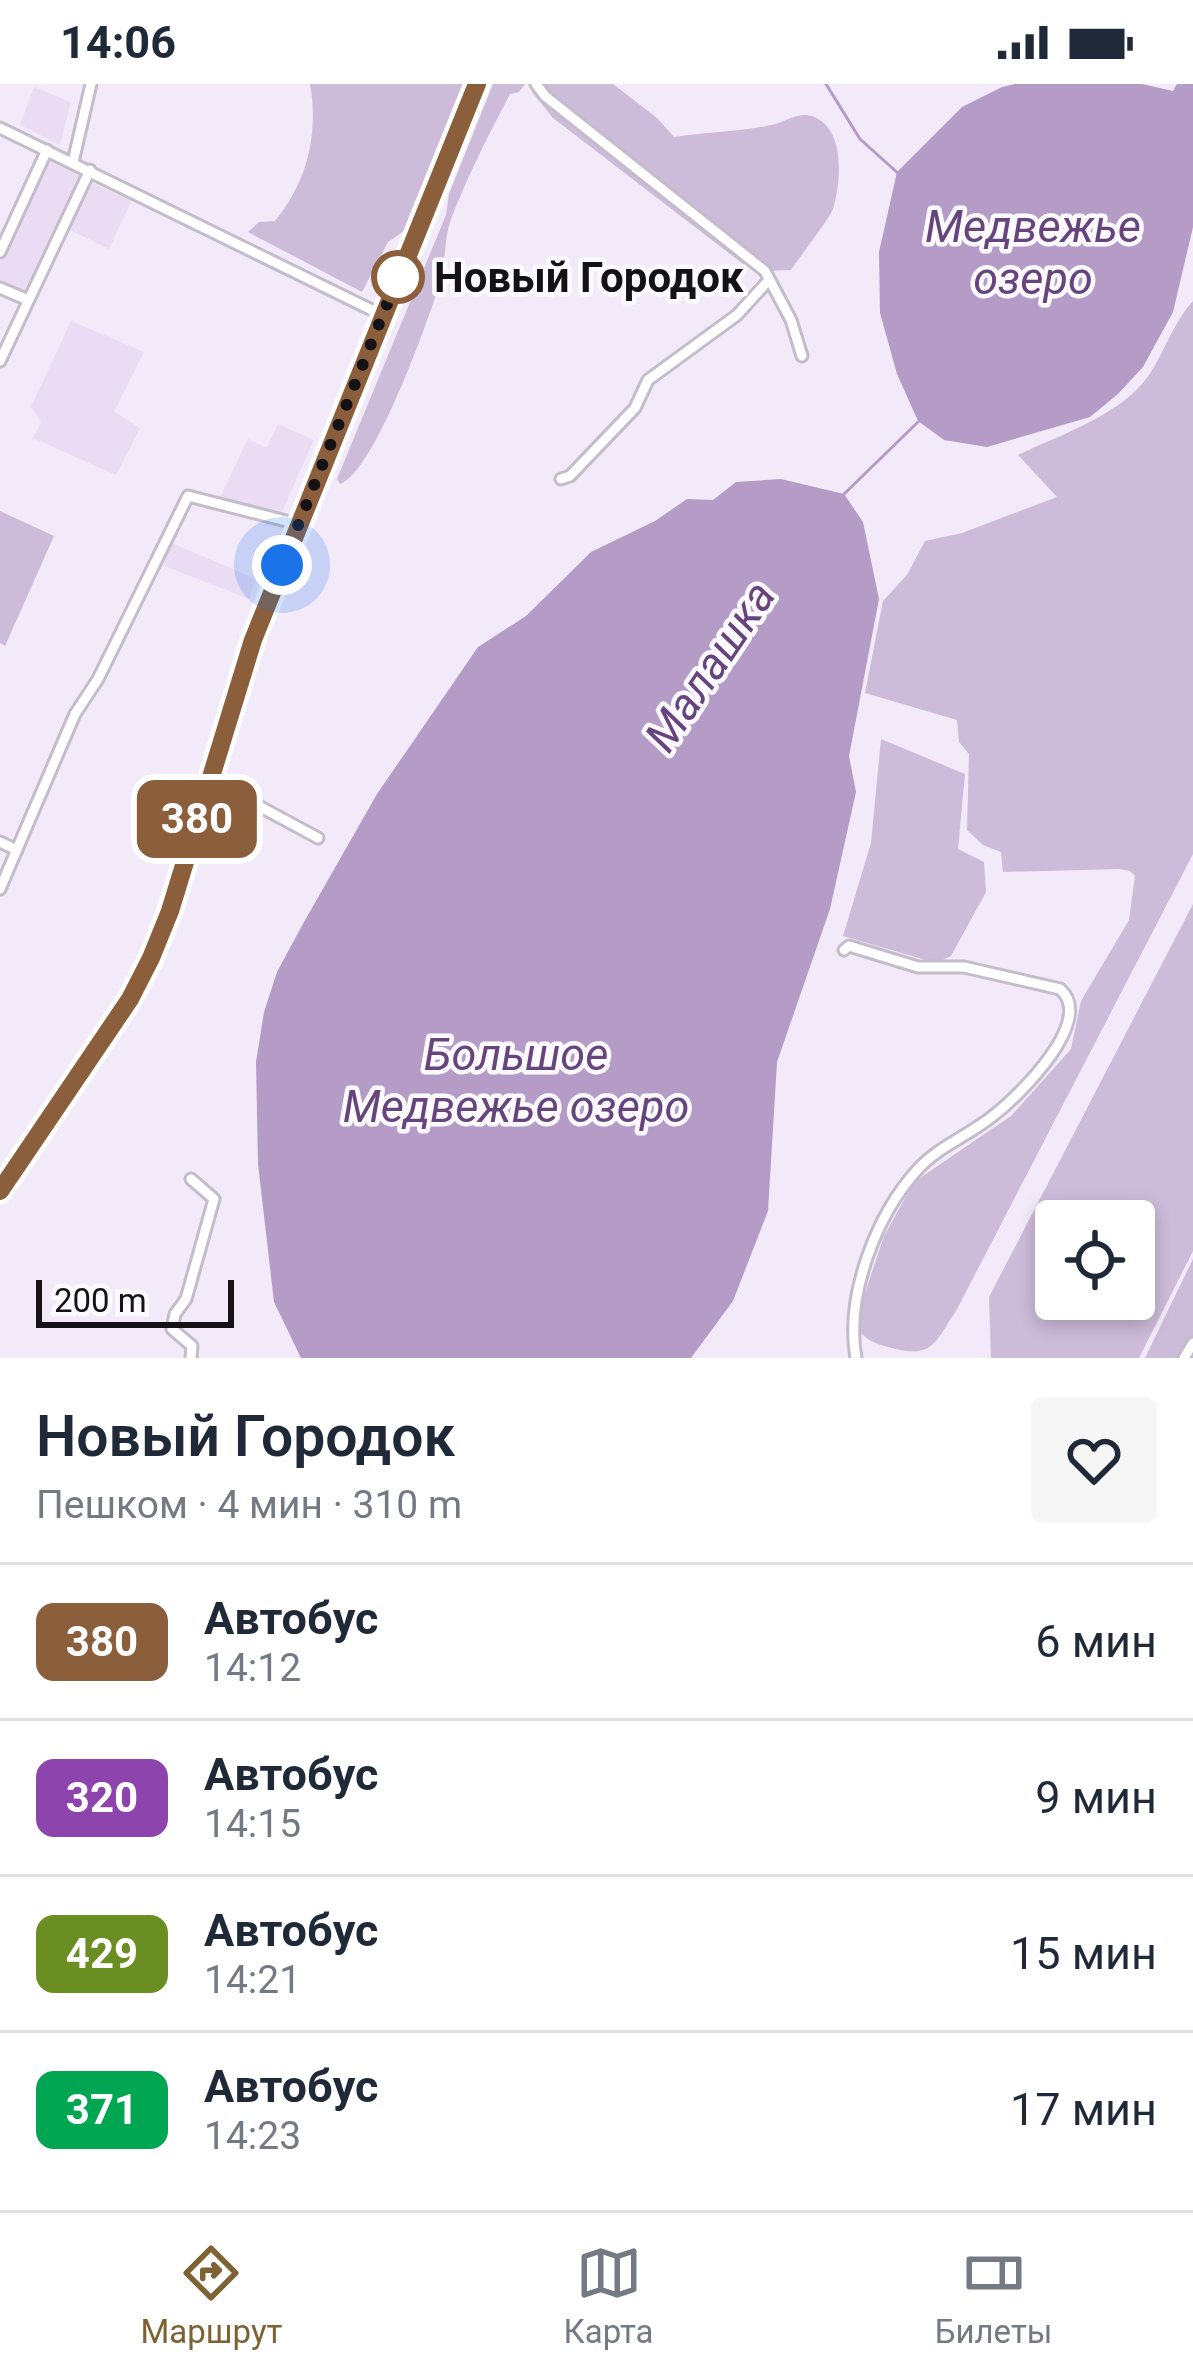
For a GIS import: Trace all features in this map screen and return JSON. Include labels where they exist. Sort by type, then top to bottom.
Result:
[{"type":"main road","points":[[0,1191],[130,999],[151,958],[170,911],[253,640],[477,84]]},
{"type":"street","points":[[73,162],[92,84]]},
{"type":"street","points":[[536,84],[545,96],[749,256],[791,320],[802,356]]},
{"type":"street","points":[[0,128],[382,315]]},
{"type":"street","points":[[0,252],[47,150]]},
{"type":"street","points":[[0,361],[90,170]]},
{"type":"street","points":[[561,479],[570,476],[635,408],[648,380],[737,315],[769,280]]},
{"type":"street","points":[[0,288],[28,300]]},
{"type":"street","points":[[0,889],[75,714],[98,679],[188,496],[298,524]]},
{"type":"street","points":[[207,784],[242,797],[318,838]]},
{"type":"street","points":[[0,842],[17,850]]},
{"type":"street","points":[[844,950],[849,946],[918,967],[964,967],[1060,989],[1070,998],[1072,1008],[1057,1046],[1028,1082],[993,1116],[920,1166],[878,1224],[854,1314],[856,1358]]},
{"type":"street","points":[[191,1179],[214,1199],[186,1299],[172,1324],[192,1346],[191,1358]]},
{"type":"street","points":[[1184,1358],[1193,1343]]},
{"type":"shaded area","points":[[310,84],[464,84],[404,231],[388,242],[362,292],[248,232],[259,222],[275,221],[303,174],[313,121]]},
{"type":"shaded area","points":[[493,84],[525,84],[510,94],[457,203],[440,282],[399,393],[368,453],[354,474],[340,484],[337,479],[446,215],[449,194]]},
{"type":"shaded area","points":[[531,84],[613,84],[674,137],[751,129],[812,116],[823,122],[836,144],[839,171],[833,209],[791,270],[764,271],[743,264],[553,118]]},
{"type":"shaded area","points":[[34,87],[71,102],[60,145],[20,125]]},
{"type":"shaded area","points":[[46,157],[83,174],[26,295],[0,283],[0,261]]},
{"type":"shaded area","points":[[88,181],[132,200],[109,249],[68,229]]},
{"type":"shaded area","points":[[1193,301],[1193,854],[956,1311],[926,1349],[885,1346],[859,1331],[862,1302],[884,1236],[914,1182],[1011,1116],[1071,1049],[1081,1001],[1129,920],[1135,876],[1120,869],[1003,872],[1001,852],[983,845],[967,830],[969,754],[959,742],[957,720],[865,693],[883,601],[907,575],[925,541],[962,533],[1057,497],[1018,455],[1123,402],[1149,375]]},
{"type":"shaded area","points":[[71,321],[144,352],[114,412],[140,428],[116,475],[33,438],[41,422],[31,407]]},
{"type":"shaded area","points":[[278,424],[314,440],[282,512],[224,498],[221,495],[248,439],[267,448]]},
{"type":"shaded area","points":[[0,511],[54,536],[5,646],[0,643]]},
{"type":"shaded area","points":[[172,543],[256,579],[249,599],[162,565]]},
{"type":"shaded area","points":[[881,739],[965,774],[958,849],[984,862],[986,892],[951,956],[936,963],[843,936],[871,843]]},
{"type":"shaded area","points":[[1193,904],[1193,1251],[1139,1358],[991,1358],[989,1297],[1035,1208],[1035,1320],[1155,1320],[1155,1200],[1039,1200]]},
{"type":"shaded area","points":[[1193,1259],[1193,1358],[1145,1358]]},
{"type":"water","name":"Медвежье озеро","points":[[1015,84],[1142,84],[1173,91],[1177,84],[1193,84],[1193,227],[1173,312],[1143,367],[1118,394],[1090,417],[987,447],[944,440],[918,421],[897,374],[880,313],[879,252],[897,172],[962,107]]},
{"type":"water","name":"Большое Медвежье озеро","points":[[781,479],[844,494],[863,522],[879,599],[849,756],[856,792],[830,909],[777,1062],[768,1211],[733,1301],[691,1358],[301,1358],[274,1302],[258,1164],[256,1062],[277,972],[304,922],[377,794],[478,647],[526,616],[591,552],[655,521],[687,499],[713,500],[736,482]]},
{"type":"waterway","name":"Малашка","points":[[826,84],[860,139],[900,175]]},
{"type":"waterway","name":"Малашка","points":[[843,495],[918,422]]},
{"type":"bus line","name":"380","points":[[0,1191],[130,999],[151,958],[170,911],[253,640],[477,84]]},
{"type":"place","name":"Новый Городок","points":[[398,277]]},
{"type":"route","points":[[282,565],[398,277]]}]
